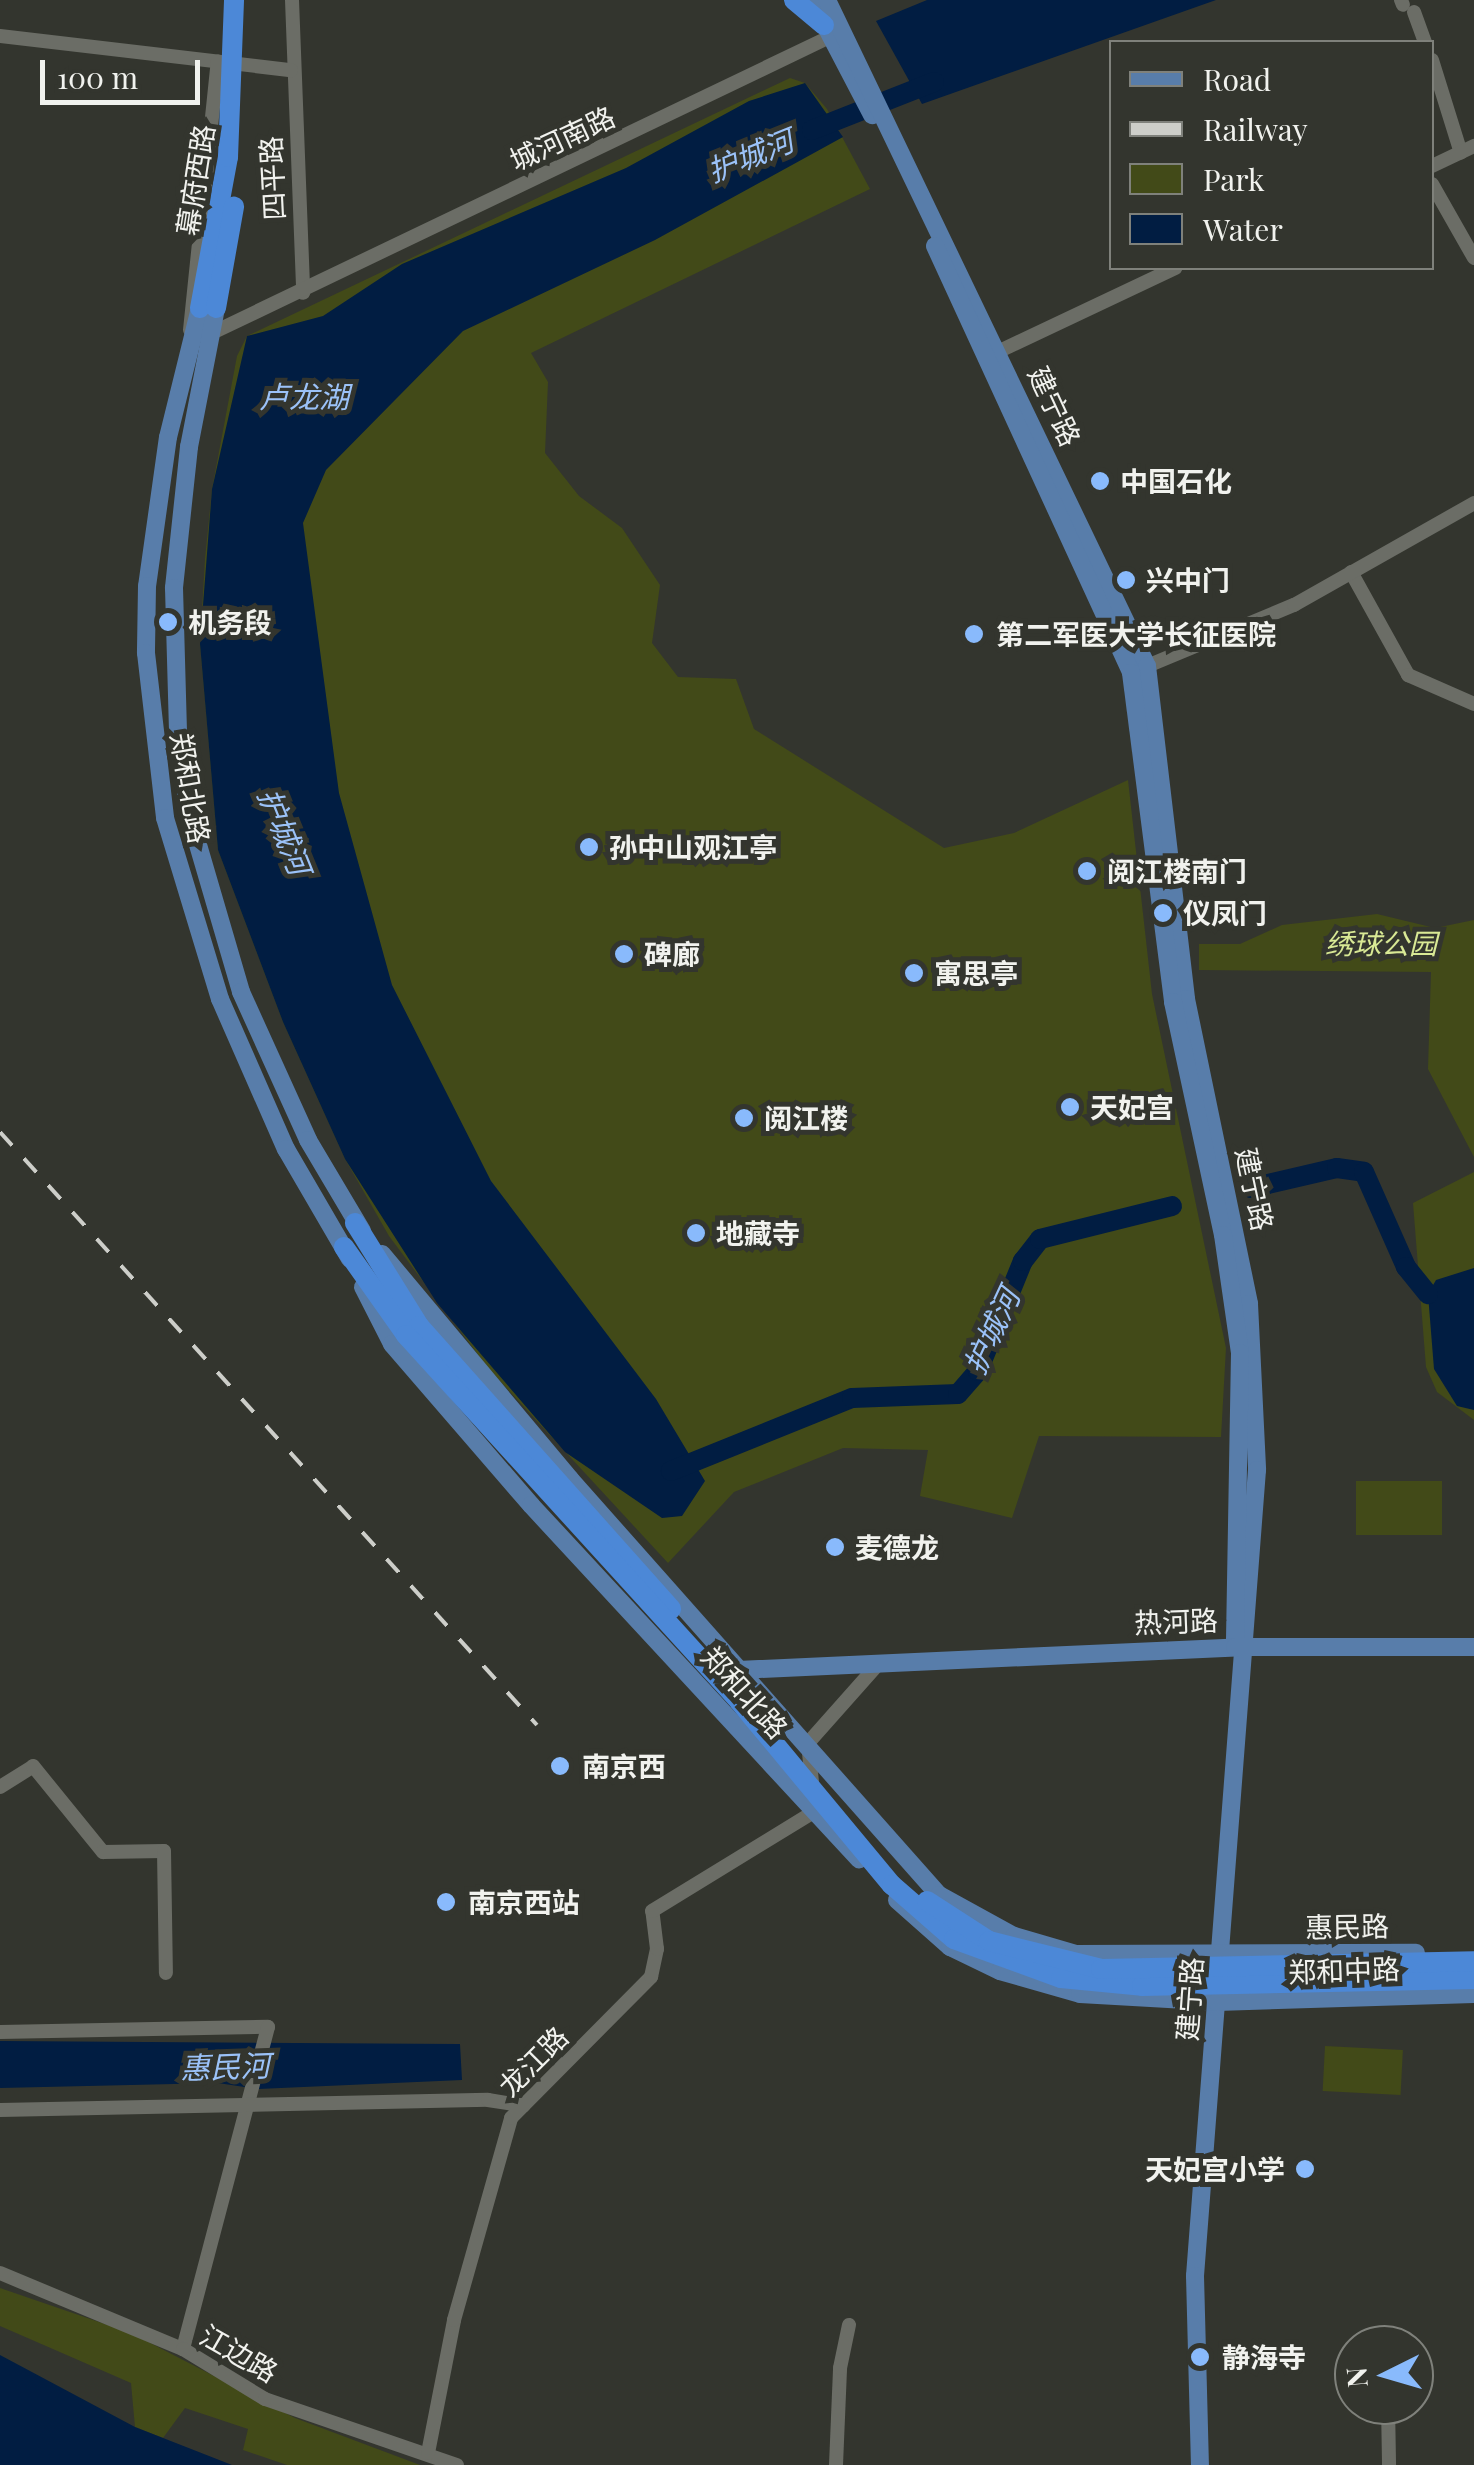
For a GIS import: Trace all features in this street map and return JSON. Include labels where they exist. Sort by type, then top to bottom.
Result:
[{"type":"highway","name":"幕府西路","points":[[208,308],[228,157],[234,0]]},
{"type":"highway","name":"幕府西路","points":[[208,308],[243,142],[248,0]]},
{"type":"highway","points":[[794,0],[834,35]]},
{"type":"highway","name":"郑和北路","points":[[354,1223],[419,1326],[750,1699],[863,1837],[959,1924],[1023,1953],[1101,1969],[1474,1962]]},
{"type":"highway","name":"郑和北路","points":[[344,1247],[387,1308],[738,1701],[892,1885],[954,1939],[1061,1978],[1142,1986],[1474,1979]]},
{"type":"main road","name":"建宁路","points":[[812,0],[886,130],[1139,669],[1186,999],[1236,1232],[1254,1352],[1257,1470],[1195,2276],[1200,2465]]},
{"type":"main road","name":"建宁路","points":[[827,0],[834,35]]},
{"type":"main road","name":"郑和北路","points":[[208,308],[190,330],[147,586],[146,654],[165,818],[220,999],[286,1150],[344,1247],[392,1344],[531,1505],[711,1694],[918,1922],[1000,1971],[1080,1994],[1217,2002]]},
{"type":"main road","name":"郑和北路","points":[[208,308],[212,333],[189,448],[174,588],[178,734],[190,814],[242,992],[354,1223],[570,1480],[742,1666],[939,1895],[985,1922],[1076,1954],[1220,1954]]},
{"type":"main road","name":"热河路","points":[[742,1666],[1241,1647],[1474,1646]]},
{"type":"main road","points":[[711,1694],[742,1666]]},
{"type":"main road","name":"惠民路","points":[[1220,1954],[1474,1952]]},
{"type":"main road","name":"郑和中路","points":[[1217,2002],[1474,1994]]},
{"type":"street","name":"四平路","points":[[292,0],[291,70],[303,294]]},
{"type":"street","points":[[1407,6],[1416,40]]},
{"type":"street","points":[[1407,6],[1424,40]]},
{"type":"street","name":"城河南路","points":[[212,333],[303,294],[834,35]]},
{"type":"street","points":[[0,36],[291,70]]},
{"type":"street","points":[[190,330],[218,61]]},
{"type":"street","points":[[1434,65],[1468,149]]},
{"type":"street","points":[[1434,86],[1468,149]]},
{"type":"street","points":[[1434,165],[1468,149]]},
{"type":"street","points":[[1434,188],[1474,258]]},
{"type":"street","points":[[992,354],[1171,270]]},
{"type":"street","points":[[1139,669],[1294,605],[1474,502]]},
{"type":"street","points":[[1351,572],[1408,676],[1474,704]]},
{"type":"street","points":[[815,1811],[808,1743],[881,1660]]},
{"type":"street","points":[[0,1786],[33,1766],[102,1852],[164,1851],[166,1973]]},
{"type":"street","name":"龙江路","points":[[428,2453],[459,2302],[510,2118],[651,1977],[657,1949],[652,1910],[815,1811]]},
{"type":"street","points":[[0,2032],[268,2031],[184,2349]]},
{"type":"street","points":[[0,2110],[250,2102],[524,2106]]},
{"type":"street","name":"江边路","points":[[0,2274],[184,2349],[265,2399],[456,2465]]},
{"type":"street","points":[[836,2465],[840,2368],[849,2325]]},
{"type":"street","points":[[1388,2425],[1389,2465]]},
{"type":"green space","points":[[790,78],[805,83],[827,109],[870,189],[531,353],[548,382],[545,453],[579,496],[622,528],[660,585],[652,643],[678,677],[736,679],[754,729],[944,848],[1014,833],[1128,780],[1152,994],[1226,1348],[1221,1437],[1039,1436],[1012,1518],[920,1496],[928,1450],[843,1448],[734,1492],[668,1563],[488,1368],[389,1236],[345,1159],[283,1022],[218,850],[200,644],[205,559],[212,489],[237,356],[247,336]]},
{"type":"green space","name":"绣球公园","points":[[1377,914],[1435,928],[1474,920],[1474,1157],[1428,1069],[1431,972],[1199,970],[1199,944],[1240,944],[1282,925]]},
{"type":"green space","points":[[1474,1172],[1474,1420],[1437,1392],[1426,1367],[1413,1203]]},
{"type":"green space","points":[[1356,1481],[1442,1481],[1442,1535],[1356,1535]]},
{"type":"green space","points":[[1325,2046],[1403,2050],[1401,2095],[1323,2091]]},
{"type":"green space","points":[[0,2288],[131,2333],[295,2418],[420,2465],[287,2465],[243,2450],[248,2429],[185,2408],[163,2438],[135,2427],[131,2383],[0,2326]]},
{"type":"water","points":[[927,0],[1216,0],[922,104],[876,21]]},
{"type":"water","name":"卢龙湖","points":[[805,83],[843,137],[655,240],[463,331],[326,470],[303,523],[339,793],[392,985],[491,1181],[656,1399],[705,1481],[682,1516],[662,1518],[565,1452],[437,1303],[345,1159],[283,1022],[218,850],[200,644],[212,489],[247,336],[323,316],[402,264],[626,168],[749,101]]},
{"type":"water","points":[[1474,1268],[1474,1410],[1457,1406],[1434,1369],[1428,1294],[1436,1280]]},
{"type":"water","name":"惠民河","points":[[0,2041],[460,2044],[462,2080],[258,2089],[218,2083],[0,2088]]},
{"type":"water","points":[[0,2355],[135,2427],[232,2465],[0,2465]]},
{"type":"waterway","name":"护城河","points":[[812,130],[934,82]]},
{"type":"waterway","points":[[1251,1188],[1337,1168],[1364,1172],[1406,1267],[1428,1294]]},
{"type":"waterway","name":"护城河","points":[[671,1471],[852,1398],[958,1394],[978,1371],[1023,1261],[1040,1239],[1172,1206]]},
{"type":"railway","points":[[0,1132],[537,1725]]},
{"type":"place","name":"中国石化","points":[[1100,481]]},
{"type":"place","name":"兴中门","points":[[1126,580]]},
{"type":"place","name":"机务段","points":[[168,622]]},
{"type":"place","name":"第二军医大学长征医院","points":[[974,634]]},
{"type":"place","name":"孙中山观江亭","points":[[589,847]]},
{"type":"place","name":"阅江楼南门","points":[[1087,871]]},
{"type":"place","name":"仪凤门","points":[[1163,913]]},
{"type":"place","name":"碑廊","points":[[624,954]]},
{"type":"place","name":"寓思亭","points":[[914,973]]},
{"type":"place","name":"天妃宫","points":[[1070,1107]]},
{"type":"place","name":"阅江楼","points":[[744,1118]]},
{"type":"place","name":"地藏寺","points":[[696,1233]]},
{"type":"place","name":"麦德龙","points":[[835,1547]]},
{"type":"place","name":"南京西","points":[[560,1766]]},
{"type":"place","name":"南京西站","points":[[446,1902]]},
{"type":"place","name":"天妃宫小学","points":[[1305,2169]]},
{"type":"place","name":"静海寺","points":[[1200,2357]]}]
